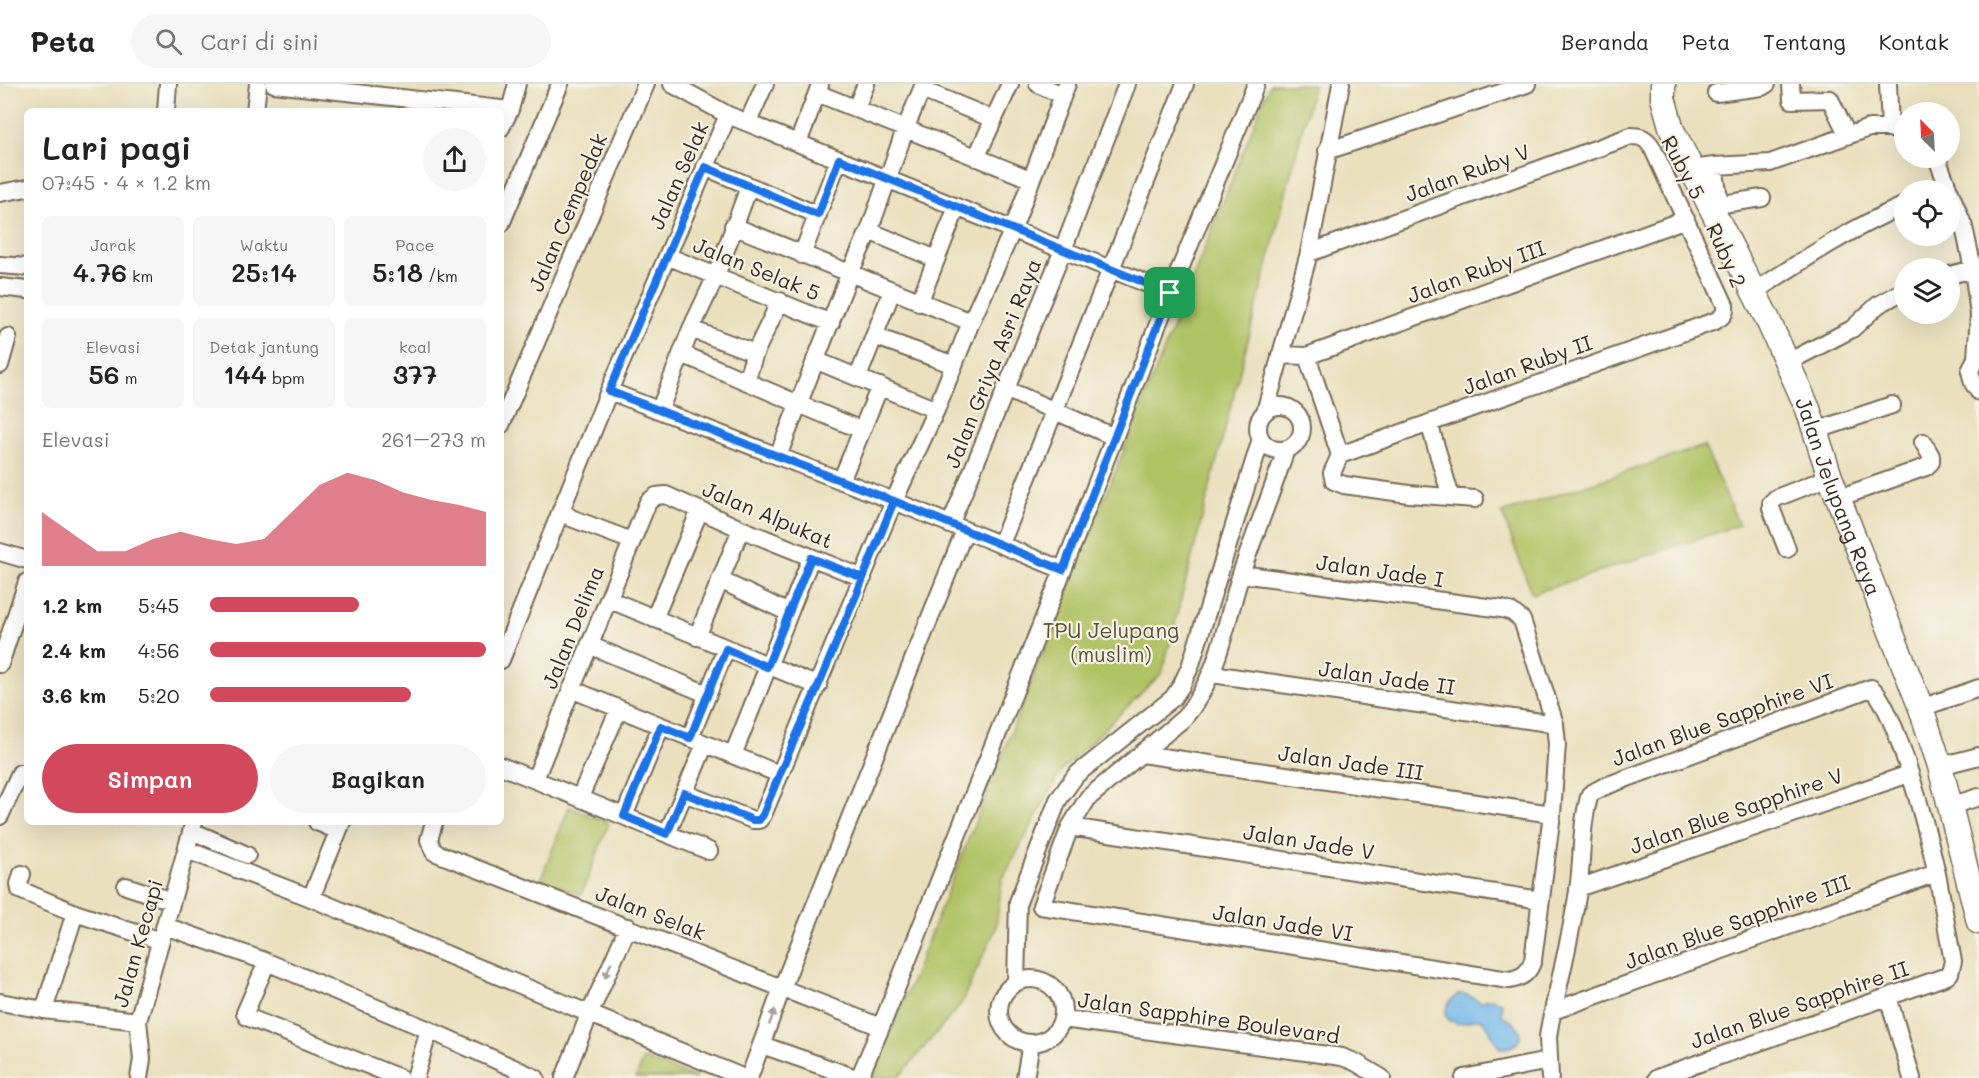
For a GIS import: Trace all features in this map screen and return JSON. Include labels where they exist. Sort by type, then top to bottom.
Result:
[{"type":"street","points":[[166,108],[168,84]]},
{"type":"street","points":[[255,108],[258,84]]},
{"type":"street","points":[[274,84],[492,108]]},
{"type":"street","points":[[504,123],[517,84]]},
{"type":"street","points":[[504,217],[561,84]]},
{"type":"street","name":"Jalan Cempedak","points":[[506,397],[646,84]]},
{"type":"street","points":[[672,84],[728,115]]},
{"type":"street","points":[[748,123],[765,84]]},
{"type":"street","points":[[856,108],[867,84]]},
{"type":"street","points":[[975,158],[1010,84]]},
{"type":"street","points":[[684,793],[753,820],[759,820],[763,815],[894,501],[936,410],[971,322],[1013,229],[1065,89],[1038,84]]},
{"type":"street","name":"Jalan Griya Asri Raya","points":[[749,1078],[958,528],[1005,389],[1063,250],[1127,84]]},
{"type":"street","points":[[1001,544],[1185,84]]},
{"type":"street","points":[[762,1045],[857,1078],[881,1027],[1063,570],[1170,293],[1256,84]]},
{"type":"street","points":[[1016,982],[1018,902],[1058,800],[1076,775],[1162,708],[1181,686],[1190,667],[1261,439],[1258,425],[1265,412],[1309,253],[1341,84]]},
{"type":"street","points":[[1327,151],[1527,84]]},
{"type":"street","name":"Jalan Jelupang Raya","points":[[1663,84],[1672,130],[1703,168],[1715,205],[1788,362],[1834,488],[1921,708],[1976,893],[1979,922]]},
{"type":"street","points":[[1716,93],[1762,87],[1767,84]]},
{"type":"street","points":[[1791,84],[1792,100],[1830,99],[1847,134]]},
{"type":"street","points":[[1888,84],[1894,115]]},
{"type":"street","points":[[778,456],[849,275],[869,231],[906,127],[923,87],[993,119]]},
{"type":"street","points":[[798,143],[818,88],[856,108],[1030,179]]},
{"type":"street","points":[[504,109],[510,110]]},
{"type":"street","name":"Jalan Selak","points":[[504,648],[609,391],[728,115],[1170,293]]},
{"type":"street","points":[[1703,168],[1770,163],[1869,128],[1894,131]]},
{"type":"street","name":"Jalan Ruby V","points":[[1309,253],[1631,136],[1640,136]]},
{"type":"street","name":"Ruby 5","points":[[1640,136],[1652,147],[1686,219]]},
{"type":"street","points":[[802,255],[839,159]]},
{"type":"street","points":[[705,167],[818,215]]},
{"type":"street","points":[[660,409],[691,329],[716,276],[749,187]]},
{"type":"street","points":[[0,193],[24,189]]},
{"type":"street","points":[[1715,205],[1762,198]]},
{"type":"street","points":[[919,303],[957,207]]},
{"type":"street","points":[[1754,292],[1809,255],[1894,210]]},
{"type":"street","points":[[1960,218],[1973,268],[1979,315],[1977,360],[1970,370],[1973,383],[1979,392]]},
{"type":"street","name":"Ruby 2","points":[[1686,219],[1723,298],[1725,310]]},
{"type":"street","name":"Jalan Ruby III","points":[[1280,355],[1307,356],[1686,219]]},
{"type":"street","points":[[733,226],[849,275],[971,322]]},
{"type":"street","points":[[869,231],[936,259]]},
{"type":"street","name":"Jalan Selak 5","points":[[667,256],[831,323]]},
{"type":"street","points":[[0,265],[24,267]]},
{"type":"street","points":[[1960,272],[1973,268]]},
{"type":"street","points":[[0,287],[24,290]]},
{"type":"street","points":[[858,376],[892,291]]},
{"type":"street","points":[[1788,362],[1852,329],[1878,305],[1894,296]]},
{"type":"street","points":[[746,381],[755,353],[780,301]]},
{"type":"street","name":"Jalan Ruby II","points":[[1340,455],[1715,321],[1723,316],[1725,310]]},
{"type":"street","points":[[691,329],[755,353]]},
{"type":"street","points":[[874,336],[954,365]]},
{"type":"street","points":[[0,365],[8,338]]},
{"type":"street","points":[[682,354],[798,405],[862,430]]},
{"type":"street","points":[[1307,356],[1340,455],[1332,473],[1334,481],[1344,485],[1409,494],[1475,499]]},
{"type":"street","points":[[815,360],[936,410]]},
{"type":"street","points":[[841,481],[880,386]]},
{"type":"street","points":[[1005,389],[1114,437]]},
{"type":"street","points":[[609,391],[894,501],[1063,570]]},
{"type":"street","points":[[1815,431],[1892,405]]},
{"type":"street","points":[[1070,827],[1088,798],[1184,718],[1197,703],[1212,674],[1241,574],[1278,477],[1286,449],[1298,440],[1301,434],[1300,420],[1291,409],[1277,406],[1265,412]]},
{"type":"street","points":[[1429,423],[1451,497]]},
{"type":"street","points":[[1261,439],[1272,448],[1286,449]]},
{"type":"street","points":[[1787,549],[1771,508],[1771,502],[1776,498],[1834,488],[1926,467],[1931,462],[1931,456],[1923,442]]},
{"type":"street","name":"Jalan Alpukat","points":[[656,496],[666,495],[741,529],[863,578]]},
{"type":"street","name":"Jalan Delima","points":[[535,778],[648,502],[656,496]]},
{"type":"street","points":[[561,510],[571,518],[632,541]]},
{"type":"street","points":[[654,619],[700,510]]},
{"type":"street","points":[[697,637],[741,529]]},
{"type":"street","points":[[0,552],[24,559]]},
{"type":"street","points":[[733,755],[811,558]]},
{"type":"street","name":"Jalan Jade I","points":[[1241,574],[1512,612],[1522,620],[1527,633],[1555,724]]},
{"type":"street","points":[[720,580],[789,613]]},
{"type":"street","points":[[0,664],[24,591]]},
{"type":"street","points":[[608,599],[767,667],[818,686]]},
{"type":"street","points":[[589,645],[707,694]]},
{"type":"street","points":[[667,834],[684,793],[707,694],[726,649]]},
{"type":"street","name":"Jalan Jade II","points":[[1212,674],[1555,724]]},
{"type":"street","name":"Jalan Blue Sapphire VI","points":[[1578,888],[1581,841],[1585,810],[1590,794],[1603,787],[1871,688],[1878,695],[1891,722],[1909,774]]},
{"type":"street","points":[[1921,708],[1979,688]]},
{"type":"street","points":[[571,689],[779,774]]},
{"type":"street","points":[[580,797],[619,708]]},
{"type":"street","points":[[1540,900],[1552,814],[1557,744],[1555,724]]},
{"type":"street","points":[[624,816],[661,726]]},
{"type":"street","name":"Jalan Jade III","points":[[1142,754],[1552,814]]},
{"type":"street","points":[[1940,766],[1979,756]]},
{"type":"street","points":[[504,767],[709,852]]},
{"type":"street","points":[[0,816],[20,773]]},
{"type":"street","points":[[1909,774],[1936,873]]},
{"type":"street","name":"Jalan Blue Sapphire V","points":[[1578,888],[1909,774]]},
{"type":"street","points":[[1950,806],[1979,797]]},
{"type":"street","name":"Jalan Selak","points":[[433,825],[429,840],[434,852],[881,1027]]},
{"type":"street","points":[[311,898],[340,826]]},
{"type":"street","points":[[193,827],[247,855]]},
{"type":"street","name":"Jalan Kecapi","points":[[139,1078],[142,1059],[138,1021],[193,827]]},
{"type":"street","name":"Jalan Jade V","points":[[1070,827],[1540,900]]},
{"type":"street","name":"Jalan Jade VI","points":[[1070,827],[1041,906],[1509,980],[1518,978],[1531,968],[1540,900]]},
{"type":"street","points":[[187,850],[311,898],[744,1078]]},
{"type":"street","name":"Jalan Blue Sapphire II","points":[[1657,1078],[1947,976],[1952,969],[1953,961],[1936,873]]},
{"type":"street","name":"Jalan Blue Sapphire III","points":[[1553,1011],[1936,873]]},
{"type":"street","points":[[22,874],[20,890],[75,913],[163,933],[267,962],[536,1078]]},
{"type":"street","points":[[126,886],[172,901]]},
{"type":"street","points":[[1550,1078],[1548,1037],[1578,888]]},
{"type":"street","points":[[44,1010],[75,913]]},
{"type":"street","points":[[564,1078],[628,927]]},
{"type":"street","points":[[267,962],[245,1013],[247,1017],[400,1078]]},
{"type":"street","points":[[1026,979],[1047,982],[1061,998],[1064,1008],[1063,1019],[1058,1029],[1041,1042],[1020,1041],[1011,1036],[1000,1019],[999,1008],[1002,998],[1007,989],[1016,982],[1026,979]]},
{"type":"street","points":[[1888,997],[1912,1078]]},
{"type":"street","points":[[0,1002],[44,1010],[138,1021]]},
{"type":"street","name":"Jalan Sapphire Boulevard","points":[[1063,1019],[1342,1057],[1369,1069],[1381,1078]]},
{"type":"street","points":[[415,1078],[429,1030]]},
{"type":"street","points":[[1024,1078],[1031,1043]]},
{"type":"street","points":[[1464,1078],[1548,1061]]},
{"type":"green space","name":"TPU Jelupang (muslim)","points":[[1270,84],[1314,84],[1162,673],[1061,771],[1002,880],[996,928],[961,1004],[898,1078],[873,1078]]},
{"type":"green space","points":[[1704,446],[1739,525],[1532,594],[1502,513]]},
{"type":"green space","points":[[569,807],[609,823],[581,895],[541,879]]},
{"type":"green space","points":[[643,1059],[697,1078],[636,1078]]},
{"type":"water","points":[[1460,994],[1468,995],[1480,1002],[1491,999],[1502,1003],[1502,1015],[1518,1027],[1521,1036],[1519,1040],[1509,1047],[1500,1048],[1487,1025],[1480,1019],[1465,1023],[1450,1021],[1446,1009],[1448,1004]]},
{"type":"route","points":[[1170,293],[839,159],[818,215],[705,167],[609,391],[894,501],[863,578],[818,686],[759,820],[753,820],[684,793],[667,834],[624,816],[661,726],[690,738],[726,649],[767,667],[811,558],[863,578],[894,501],[1063,570],[1170,293]]}]
